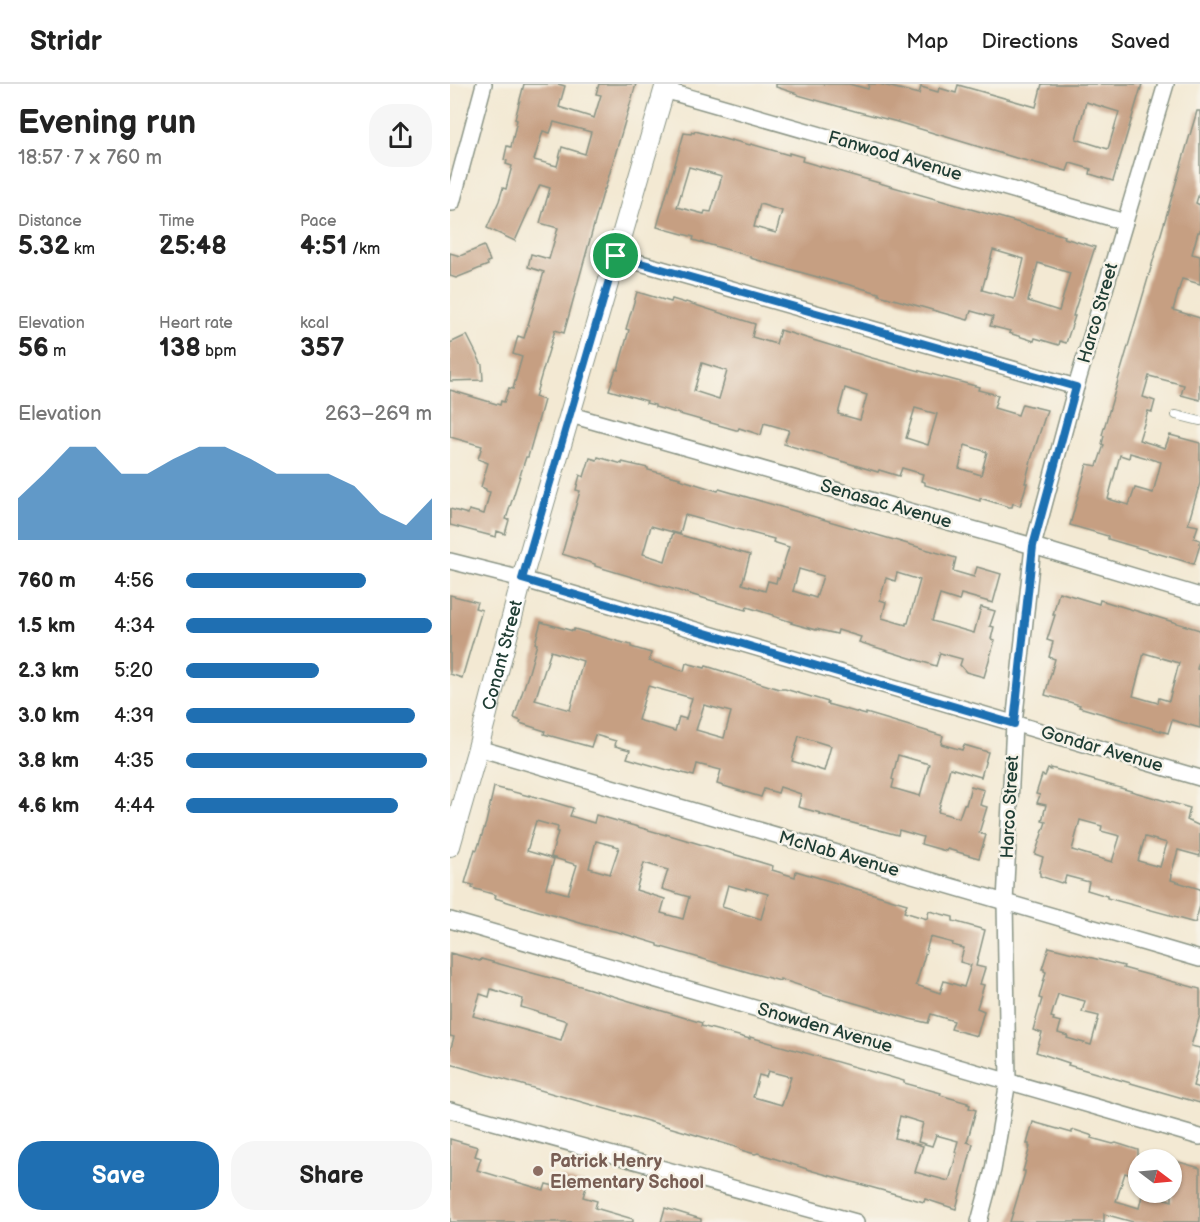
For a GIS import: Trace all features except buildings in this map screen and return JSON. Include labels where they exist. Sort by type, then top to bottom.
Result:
[{"type":"street","points":[[450,203],[452,203],[484,84]]},
{"type":"street","name":"Harco Street","points":[[979,1222],[993,1170],[1008,1081],[1005,902],[1014,724],[1033,546],[1076,387],[1166,84]]},
{"type":"street","name":"Fanwood Avenue","points":[[665,87],[1125,222]]},
{"type":"street","name":"Conant Street","points":[[450,846],[522,579],[665,87]]},
{"type":"street","points":[[616,256],[1076,387]]},
{"type":"street","name":"Senasac Avenue","points":[[571,415],[1033,546],[1200,596]]},
{"type":"street","name":"Gondar Avenue","points":[[450,561],[522,579],[1200,778]]},
{"type":"street","name":"McNab Avenue","points":[[478,748],[1200,959]]},
{"type":"street","name":"Snowden Avenue","points":[[450,920],[1200,1137]]},
{"type":"street","points":[[450,1110],[824,1218],[856,1222]]},
{"type":"lane","points":[[1176,415],[1200,421]]},
{"type":"place","name":"Patrick Henry Elementary School","points":[[538,1171]]},
{"type":"route","points":[[616,256],[1076,387],[1033,546],[1014,724],[522,579],[616,256]]}]
